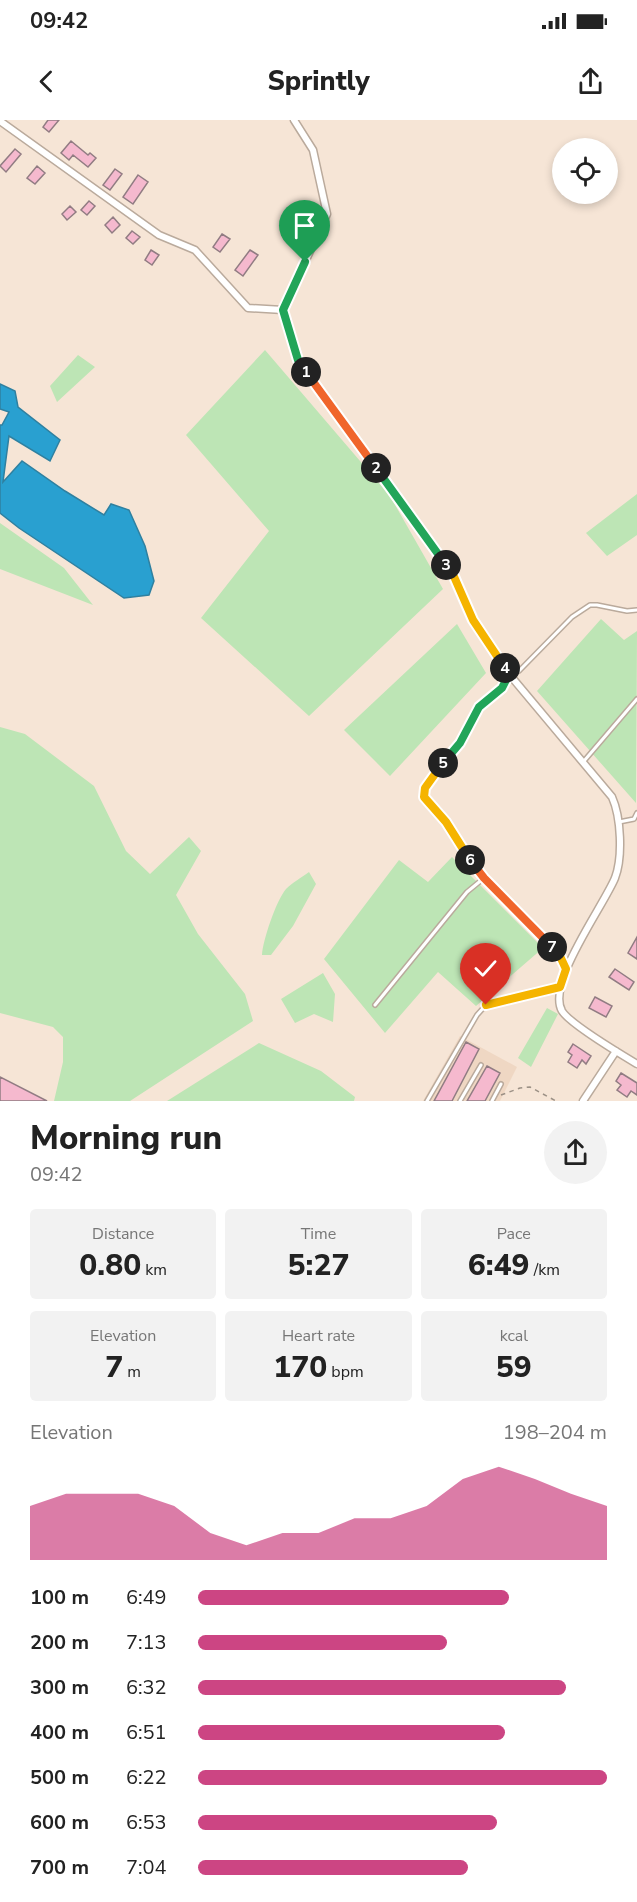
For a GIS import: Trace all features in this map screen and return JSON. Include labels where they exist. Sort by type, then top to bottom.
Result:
[{"type":"street","points":[[294,120],[313,150],[327,214],[283,310],[298,360],[452,572],[473,620],[509,674],[584,761],[616,805],[620,854],[616,876],[566,969],[559,994],[560,1006],[568,1018],[637,1065]]},
{"type":"street","points":[[0,121],[159,235],[195,250],[248,308],[283,310]]},
{"type":"street","points":[[583,1101],[616,1051]]},
{"type":"lane","points":[[566,969],[559,954],[484,878],[446,822],[424,797],[424,792],[429,781],[460,743],[479,707],[502,688],[509,674],[519,671],[572,617],[590,605],[627,611],[637,610]]},
{"type":"lane","points":[[584,761],[637,699]]},
{"type":"lane","points":[[619,822],[634,819],[637,813]]},
{"type":"lane","points":[[375,1005],[467,892],[484,878]]},
{"type":"lane","points":[[427,1101],[477,1015],[486,1005],[560,987]]},
{"type":"lane","points":[[460,1101],[481,1065]]},
{"type":"lane","points":[[492,1101],[501,1084]]},
{"type":"path","points":[[494,1096],[530,1087],[556,1101]]},
{"type":"shaded area","points":[[460,1036],[517,1067],[500,1101],[423,1101]]},
{"type":"green space","points":[[265,350],[390,496],[443,589],[309,716],[201,618],[269,531],[186,435]]},
{"type":"green space","points":[[78,355],[95,367],[57,402],[50,386]]},
{"type":"green space","points":[[637,494],[637,535],[607,556],[586,533]]},
{"type":"green space","points":[[0,523],[64,568],[93,605],[0,569]]},
{"type":"green space","points":[[601,619],[624,640],[637,631],[636,803],[537,691]]},
{"type":"green space","points":[[457,624],[486,673],[390,776],[344,730]]},
{"type":"green space","points":[[0,727],[25,734],[94,786],[126,851],[150,874],[189,837],[201,851],[176,895],[198,934],[245,994],[253,1021],[130,1101],[54,1101],[63,1062],[63,1037],[53,1027],[0,1013]]},
{"type":"green space","points":[[452,857],[543,948],[476,1006],[438,972],[385,1033],[324,959],[399,860],[428,882]]},
{"type":"green space","points":[[309,872],[316,884],[293,926],[271,955],[262,955],[278,902],[288,887]]},
{"type":"green space","points":[[323,973],[335,994],[333,1022],[314,1014],[295,1023],[281,999]]},
{"type":"green space","points":[[547,1008],[558,1014],[531,1067],[518,1058]]},
{"type":"green space","points":[[259,1043],[321,1071],[355,1097],[354,1101],[167,1101]]},
{"type":"water","points":[[0,384],[15,391],[18,407],[60,440],[50,461],[9,436],[3,482],[22,461],[104,515],[111,504],[129,510],[145,546],[154,581],[149,595],[124,598],[0,513],[0,425],[9,412],[0,409]]},
{"type":"building","points":[[48,120],[59,120],[49,132],[43,127]]},
{"type":"building","points":[[71,141],[88,155],[90,153],[96,158],[88,167],[73,155],[69,160],[61,153]]},
{"type":"building","points":[[15,149],[21,154],[6,172],[0,166]]},
{"type":"building","points":[[37,166],[45,173],[35,184],[27,178]]},
{"type":"building","points":[[115,169],[122,174],[110,190],[103,185]]},
{"type":"building","points":[[138,175],[148,182],[133,204],[123,197]]},
{"type":"building","points":[[89,201],[95,206],[87,215],[81,210]]},
{"type":"building","points":[[70,206],[76,212],[67,220],[62,214]]},
{"type":"building","points":[[113,217],[120,225],[112,233],[105,225]]},
{"type":"building","points":[[132,231],[140,237],[133,244],[126,238]]},
{"type":"building","points":[[222,234],[230,239],[220,252],[213,247]]},
{"type":"building","points":[[151,250],[159,255],[152,265],[145,260]]},
{"type":"building","points":[[250,250],[258,255],[243,276],[235,270]]},
{"type":"building","points":[[637,937],[637,959],[628,953]]},
{"type":"building","points":[[615,969],[634,982],[629,990],[609,977]]},
{"type":"building","points":[[595,997],[612,1006],[606,1017],[589,1008]]},
{"type":"building","points":[[466,1042],[479,1049],[452,1101],[434,1101]]},
{"type":"building","points":[[573,1044],[591,1056],[586,1064],[582,1060],[577,1068],[568,1062],[572,1055],[568,1052]]},
{"type":"building","points":[[487,1066],[500,1073],[485,1101],[467,1101]]},
{"type":"building","points":[[621,1073],[637,1083],[637,1095],[631,1091],[627,1097],[617,1090],[621,1085],[616,1081]]},
{"type":"building","points":[[0,1077],[47,1101],[0,1101]]},
{"type":"route","points":[[305,262],[283,310],[298,360],[452,572],[473,620],[509,674],[502,688],[479,707],[460,743],[429,781],[424,797],[446,822],[456,840],[484,878],[559,954],[566,969],[560,987],[486,1005]]}]
